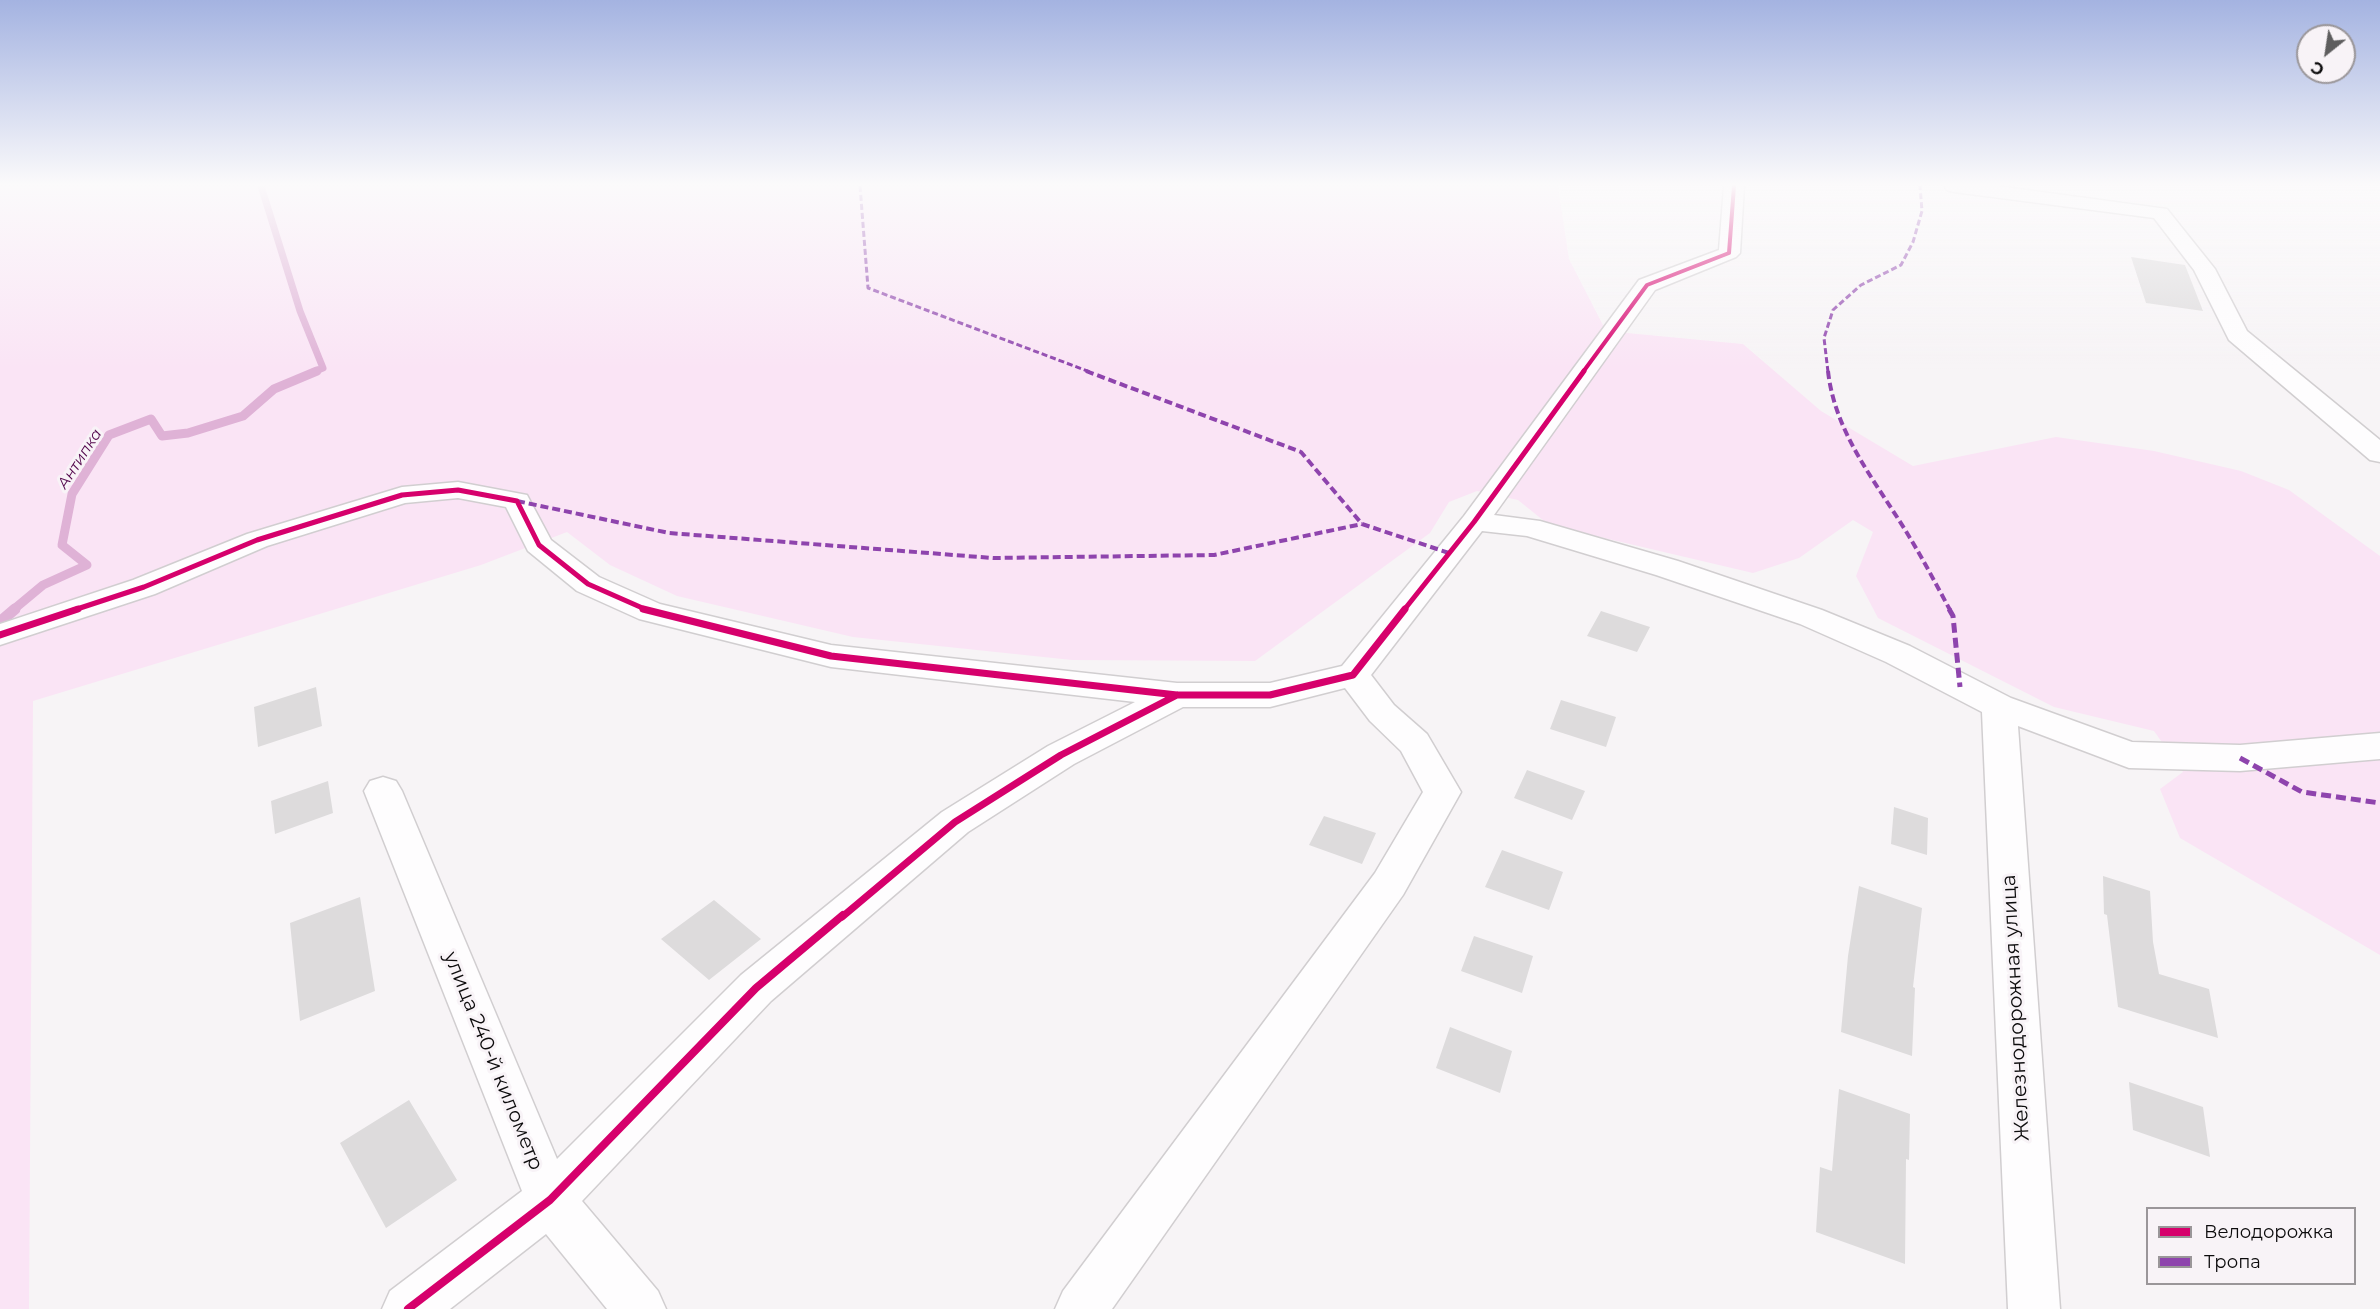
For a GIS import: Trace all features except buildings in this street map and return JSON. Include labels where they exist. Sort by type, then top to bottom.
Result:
[{"type":"street","points":[[0,635],[144,587],[246,544],[321,519],[402,495],[458,490],[517,501],[539,545],[588,584],[650,612],[831,656],[1177,695],[1270,695],[1353,675],[1474,522],[1647,285],[1730,253],[1730,247]]},
{"type":"street","points":[[2187,247],[2204,269],[2237,335],[2380,454]]},
{"type":"street","points":[[1474,522],[1530,527],[1667,568],[1812,617],[1898,654],[1999,706],[2129,755],[2240,758],[2380,746]]},
{"type":"street","points":[[1081,1309],[1389,884],[1442,792],[1414,743],[1382,713],[1353,675]]},
{"type":"street","points":[[408,1309],[550,1200],[756,988],[955,822],[1061,755],[1177,695]]},
{"type":"street","name":"Железнодорожная улица","points":[[1999,706],[2034,1309]]},
{"type":"street","name":"улица 240-й километр","points":[[383,791],[550,1200],[640,1309]]},
{"type":"shaded area","points":[[0,247],[1567,247],[1569,259],[1606,331],[1743,344],[1821,411],[1913,466],[2056,437],[2154,451],[2241,471],[2289,490],[2380,556],[2380,955],[2180,838],[2160,789],[2183,772],[2154,731],[2054,707],[1878,618],[1856,576],[1873,532],[1853,520],[1799,558],[1753,573],[1549,525],[1518,500],[1477,491],[1449,502],[1430,533],[1255,661],[1072,660],[853,637],[677,596],[610,565],[567,532],[481,565],[33,701],[29,1309],[0,1309]]},
{"type":"waterway","name":"Антипка","points":[[280,247],[300,311],[323,368],[313,372]]},
{"type":"waterway","name":"Антипка","points":[[13,610],[43,585],[87,565],[62,545],[72,494],[109,435],[151,419],[162,436],[188,433],[243,416],[274,389],[317,371]]},
{"type":"waterway","name":"Антипка","points":[[1,621],[15,609]]},
{"type":"marked path","points":[[865,247],[868,288],[1301,452],[1362,524],[1449,553]]},
{"type":"marked path","points":[[1910,247],[1901,265],[1861,285],[1833,310],[1824,338],[1830,392],[1848,440],[1911,539],[1953,616],[1960,687]]},
{"type":"marked path","points":[[517,501],[669,533],[993,558],[1214,555],[1362,524]]},
{"type":"marked path","points":[[2240,758],[2302,792],[2380,803]]},
{"type":"cycle path","points":[[0,635],[144,587],[257,540],[402,495],[458,490],[517,501],[539,545],[588,584],[650,612],[831,656],[1177,695],[1270,695],[1353,675],[1474,522],[1647,285],[1729,253],[1729,247]]},
{"type":"cycle path","points":[[408,1309],[550,1200],[756,988],[955,822],[1061,755],[1177,695]]}]
